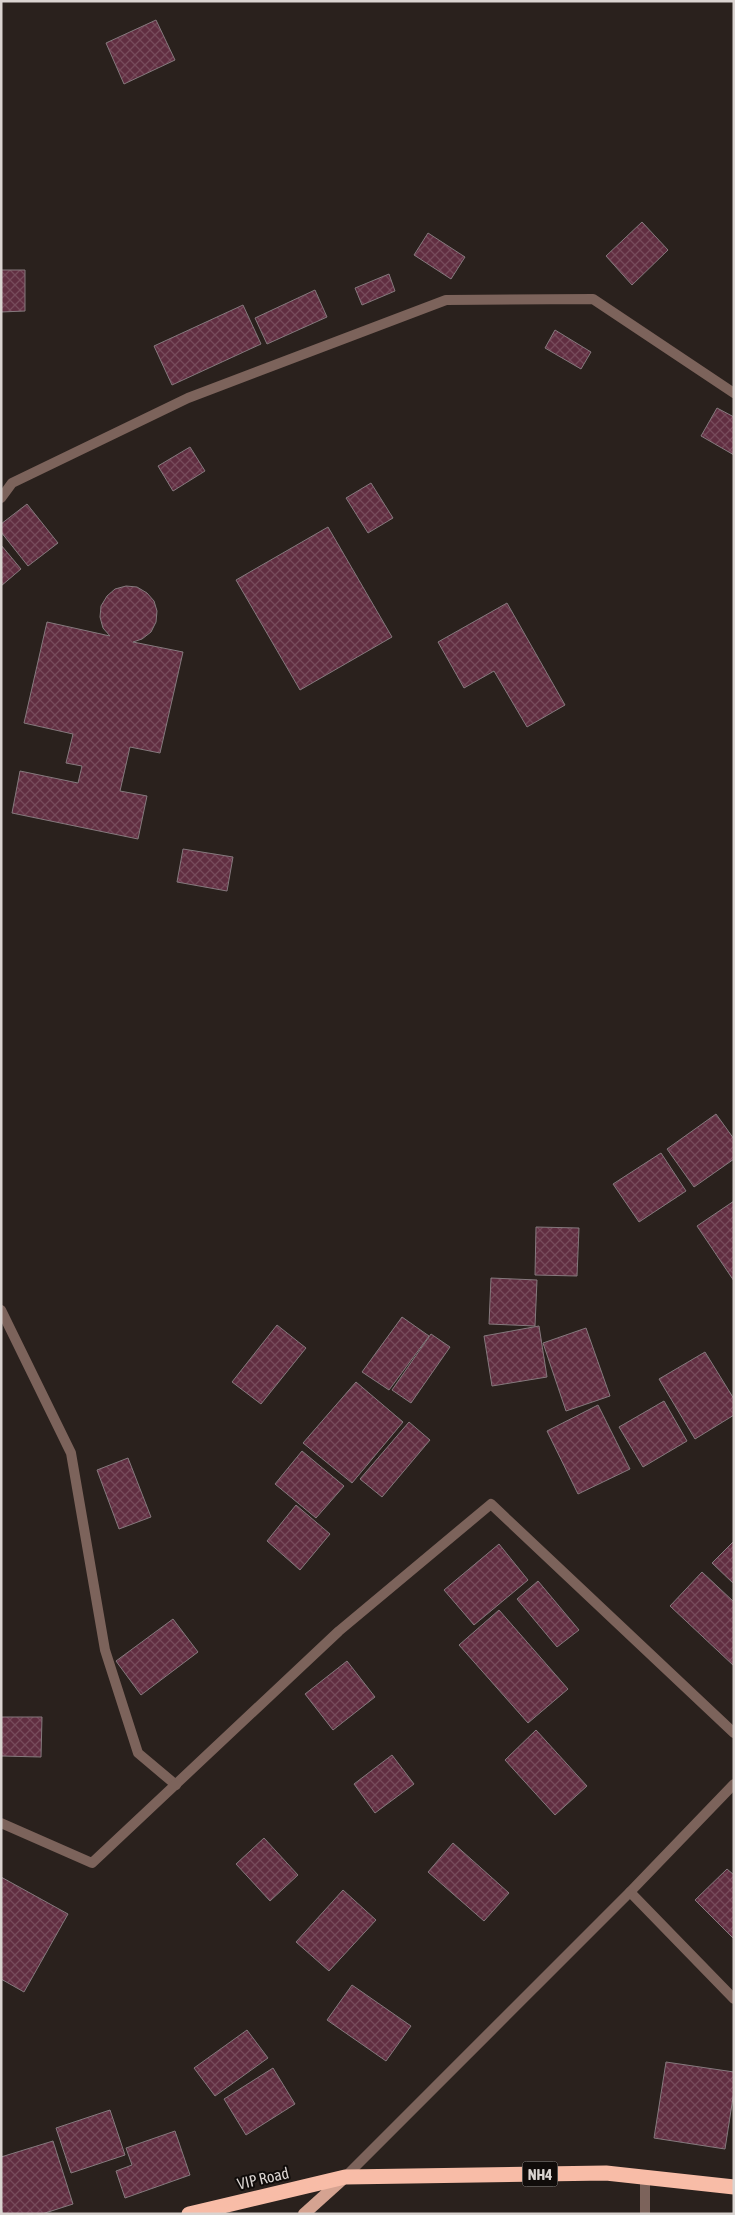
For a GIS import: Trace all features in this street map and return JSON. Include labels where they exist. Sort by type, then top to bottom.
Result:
[{"type":"highway","name":"NH4","points":[[345,2177],[606,2173],[734,2187]]},
{"type":"highway","name":"VIP Road","points":[[189,2214],[345,2177]]},
{"type":"main road","points":[[304,2214],[345,2177]]},
{"type":"street","points":[[1,498],[12,483],[188,398],[446,300],[593,299],[734,393]]},
{"type":"street","points":[[1,1310],[71,1453],[105,1650],[138,1753],[176,1785]]},
{"type":"street","points":[[1,1823],[92,1863],[339,1631],[491,1504],[734,1733]]},
{"type":"street","points":[[345,2177],[630,1892],[734,1784]]},
{"type":"street","points":[[630,1892],[734,1999]]},
{"type":"street","points":[[644,2214],[645,2177]]},
{"type":"building","points":[[156,20],[175,60],[124,84],[106,43]]},
{"type":"building","points":[[642,222],[668,250],[632,285],[606,256]]},
{"type":"building","points":[[428,233],[465,257],[451,279],[414,255]]},
{"type":"building","points":[[1,270],[25,270],[25,311],[1,312]]},
{"type":"building","points":[[389,274],[395,291],[362,305],[355,288]]},
{"type":"building","points":[[315,290],[327,317],[267,344],[255,318]]},
{"type":"building","points":[[243,305],[261,344],[172,385],[154,346]]},
{"type":"building","points":[[555,330],[591,352],[581,369],[545,348]]},
{"type":"building","points":[[717,408],[734,417],[734,455],[701,436]]},
{"type":"building","points":[[190,447],[205,471],[173,491],[158,466]]},
{"type":"building","points":[[371,483],[393,518],[368,533],[346,498]]},
{"type":"building","points":[[27,504],[58,543],[28,566],[1,532],[1,524]]},
{"type":"building","points":[[328,527],[392,637],[300,690],[236,580]]},
{"type":"building","points":[[1,545],[21,569],[1,586]]},
{"type":"building","points":[[126,586],[137,587],[147,593],[154,601],[157,611],[156,622],[151,632],[142,639],[133,642],[183,652],[160,753],[130,747],[120,791],[147,796],[138,839],[12,813],[20,771],[78,783],[82,766],[66,763],[73,734],[24,723],[47,622],[110,636],[103,628],[100,617],[101,606],[107,596],[115,589]]},
{"type":"building","points":[[507,603],[565,705],[527,727],[494,671],[464,688],[438,642]]},
{"type":"building","points":[[183,849],[233,857],[227,891],[177,882]]},
{"type":"building","points":[[716,1114],[734,1139],[734,1159],[694,1187],[667,1149]]},
{"type":"building","points":[[661,1153],[686,1191],[639,1222],[613,1184]]},
{"type":"building","points":[[734,1201],[734,1281],[697,1226]]},
{"type":"building","points":[[536,1227],[579,1228],[577,1276],[535,1275]]},
{"type":"building","points":[[491,1278],[537,1280],[535,1326],[489,1324]]},
{"type":"building","points":[[402,1317],[429,1336],[389,1390],[362,1372]]},
{"type":"building","points":[[277,1325],[306,1348],[261,1404],[232,1382]]},
{"type":"building","points":[[539,1326],[547,1377],[492,1386],[484,1336]]},
{"type":"building","points":[[586,1328],[610,1396],[566,1411],[543,1343]]},
{"type":"building","points":[[431,1334],[450,1347],[411,1403],[392,1390]]},
{"type":"building","points":[[705,1352],[734,1399],[734,1415],[695,1439],[659,1379]]},
{"type":"building","points":[[356,1382],[403,1422],[352,1483],[303,1443]]},
{"type":"building","points":[[664,1401],[687,1441],[643,1467],[619,1427]]},
{"type":"building","points":[[598,1405],[630,1469],[578,1494],[547,1431]]},
{"type":"building","points":[[409,1422],[430,1440],[382,1497],[360,1479]]},
{"type":"building","points":[[302,1451],[344,1486],[316,1518],[275,1484]]},
{"type":"building","points":[[128,1458],[151,1517],[119,1529],[97,1470]]},
{"type":"building","points":[[296,1505],[330,1534],[300,1570],[267,1541]]},
{"type":"building","points":[[734,1541],[734,1584],[712,1563]]},
{"type":"building","points":[[499,1544],[528,1580],[474,1625],[444,1590]]},
{"type":"building","points":[[702,1572],[734,1602],[734,1666],[670,1606]]},
{"type":"building","points":[[538,1581],[579,1630],[557,1647],[517,1599]]},
{"type":"building","points":[[499,1610],[568,1689],[528,1723],[459,1645]]},
{"type":"building","points":[[173,1619],[198,1652],[141,1695],[116,1661]]},
{"type":"building","points":[[347,1661],[375,1697],[333,1730],[305,1694]]},
{"type":"building","points":[[1,1717],[42,1717],[41,1757],[1,1756]]},
{"type":"building","points":[[536,1730],[587,1786],[555,1815],[505,1760]]},
{"type":"building","points":[[392,1755],[414,1784],[375,1813],[354,1784]]},
{"type":"building","points":[[264,1838],[298,1875],[270,1901],[236,1864]]},
{"type":"building","points":[[453,1843],[509,1893],[484,1921],[428,1872]]},
{"type":"building","points":[[727,1869],[734,1875],[734,1939],[695,1900]]},
{"type":"building","points":[[1,1877],[68,1914],[24,1992],[1,1979]]},
{"type":"building","points":[[343,1890],[376,1920],[329,1971],[296,1942]]},
{"type":"building","points":[[352,1985],[411,2026],[386,2061],[327,2020]]},
{"type":"building","points":[[247,2030],[268,2058],[215,2096],[194,2068]]},
{"type":"building","points":[[666,2062],[734,2072],[734,2091],[725,2149],[654,2138]]},
{"type":"building","points":[[273,2068],[295,2104],[246,2135],[224,2099]]},
{"type":"building","points":[[110,2110],[125,2155],[71,2173],[56,2128]]},
{"type":"building","points":[[175,2131],[190,2175],[125,2198],[116,2171],[132,2165],[126,2148]]},
{"type":"building","points":[[53,2141],[73,2204],[42,2214],[3,2214],[1,2207],[1,2157]]}]
